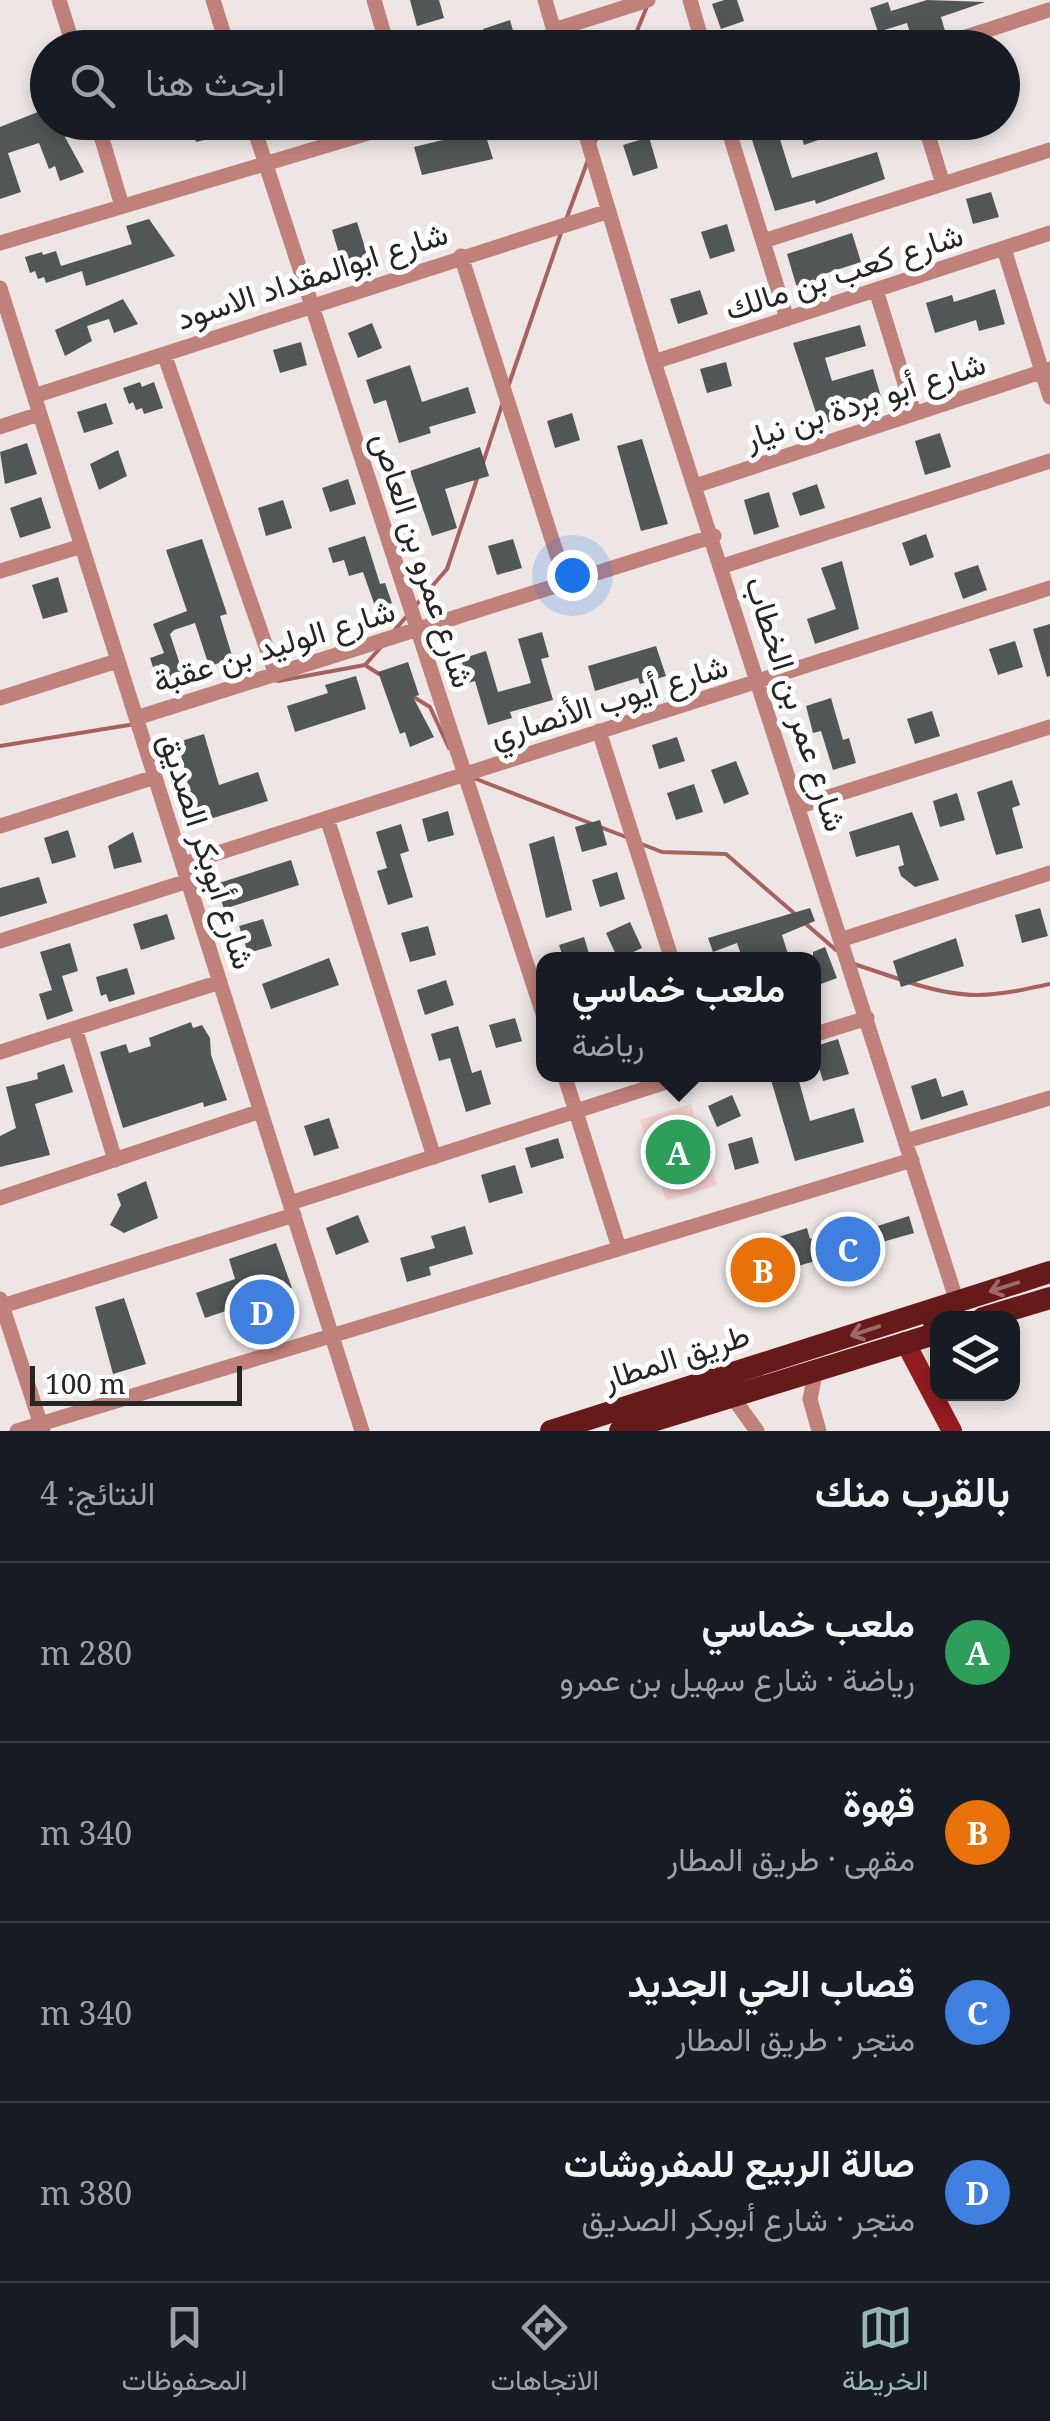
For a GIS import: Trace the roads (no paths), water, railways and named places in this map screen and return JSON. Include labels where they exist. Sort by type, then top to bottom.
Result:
[{"type":"highway","name":"طريق المطار","points":[[947,1311],[958,1302],[1050,1272]]},
{"type":"highway","points":[[1006,1311],[1050,1298]]},
{"type":"highway","name":"طريق المطار","points":[[550,1431],[930,1323]]},
{"type":"highway","name":"طريق المطار","points":[[630,1429],[905,1342],[930,1325]]},
{"type":"main road","points":[[905,1342],[952,1431]]},
{"type":"street","points":[[59,0],[68,30]]},
{"type":"street","points":[[213,0],[222,30]]},
{"type":"street","points":[[374,0],[383,30]]},
{"type":"street","points":[[545,0],[554,30],[648,0]]},
{"type":"street","points":[[690,0],[699,30]]},
{"type":"street","points":[[984,30],[1048,8]]},
{"type":"street","points":[[102,140],[122,206]]},
{"type":"street","name":"شارع عمرو بن العاص","points":[[258,140],[536,993]]},
{"type":"street","points":[[0,243],[346,140]]},
{"type":"street","name":"شارع عمر بن الخطاب","points":[[587,140],[654,362],[698,485],[958,1302]]},
{"type":"street","points":[[732,140],[787,319]]},
{"type":"street","points":[[930,140],[943,184]]},
{"type":"street","points":[[763,241],[1050,150]]},
{"type":"street","name":"شارع ابوالمقداد الاسود","points":[[34,396],[609,211]]},
{"type":"street","name":"شارع كعب بن مالك","points":[[654,362],[1050,234]]},
{"type":"street","points":[[1004,248],[1046,370],[1050,397]]},
{"type":"street","points":[[461,256],[565,580]]},
{"type":"street","name":"شارع أبوبكر الصديق","points":[[0,288],[4,318],[34,396],[362,1431]]},
{"type":"street","points":[[876,290],[914,413]]},
{"type":"street","points":[[164,354],[276,674]]},
{"type":"street","name":"شارع أبو بردة بن نيار","points":[[698,485],[1046,370]]},
{"type":"street","points":[[0,427],[39,414]]},
{"type":"street","points":[[724,566],[1050,462]]},
{"type":"street","name":"شارع الوليد بن عقبة","points":[[136,718],[714,536]]},
{"type":"street","points":[[0,571],[82,546]]},
{"type":"street","name":"شارع أيوب الأنصاري","points":[[182,864],[1050,588]]},
{"type":"street","points":[[0,698],[117,662]]},
{"type":"street","points":[[800,806],[1050,726]]},
{"type":"street","points":[[600,731],[669,952]]},
{"type":"street","points":[[0,826],[155,777]]},
{"type":"street","points":[[327,818],[434,1156]]},
{"type":"street","points":[[843,939],[1050,873]]},
{"type":"street","points":[[0,941],[188,881]]},
{"type":"street","points":[[0,1052],[220,982]]},
{"type":"street","points":[[821,1032],[867,1018]]},
{"type":"street","points":[[75,1028],[115,1160]]},
{"type":"street","points":[[567,1082],[619,1248]]},
{"type":"street","points":[[42,1428],[1,1303],[665,1082]]},
{"type":"street","points":[[906,1141],[1050,1098]]},
{"type":"street","points":[[0,1198],[261,1111]]},
{"type":"street","points":[[17,1431],[42,1428],[912,1160]]},
{"type":"street","points":[[816,1369],[810,1399],[819,1431]]},
{"type":"street","points":[[731,1395],[757,1431]]},
{"type":"waterway","points":[[637,30],[648,4]]},
{"type":"waterway","points":[[567,217],[588,160]]},
{"type":"waterway","points":[[508,387],[562,230]]},
{"type":"waterway","points":[[483,463],[502,405]]},
{"type":"waterway","points":[[416,605],[447,569],[478,476]]},
{"type":"waterway","points":[[393,632],[407,616]]},
{"type":"waterway","points":[[365,665],[381,647]]},
{"type":"waterway","points":[[278,681],[365,665],[379,674]]},
{"type":"waterway","points":[[412,696],[430,707],[449,748]]},
{"type":"waterway","points":[[0,746],[135,724]]},
{"type":"waterway","points":[[471,777],[626,837]]},
{"type":"waterway","points":[[639,843],[662,852],[726,854],[795,914]]},
{"type":"waterway","points":[[806,924],[836,950]]},
{"type":"waterway","points":[[851,963],[899,979]]},
{"type":"waterway","points":[[908,982],[979,995],[1050,984]]},
{"type":"place","name":"ملعب خماسي","points":[[678,1152]]},
{"type":"place","name":"قصاب الحي الجديد","points":[[848,1249]]},
{"type":"place","name":"قهوة","points":[[763,1270]]},
{"type":"place","name":"صالة الربيع للمفروشات","points":[[262,1312]]}]
